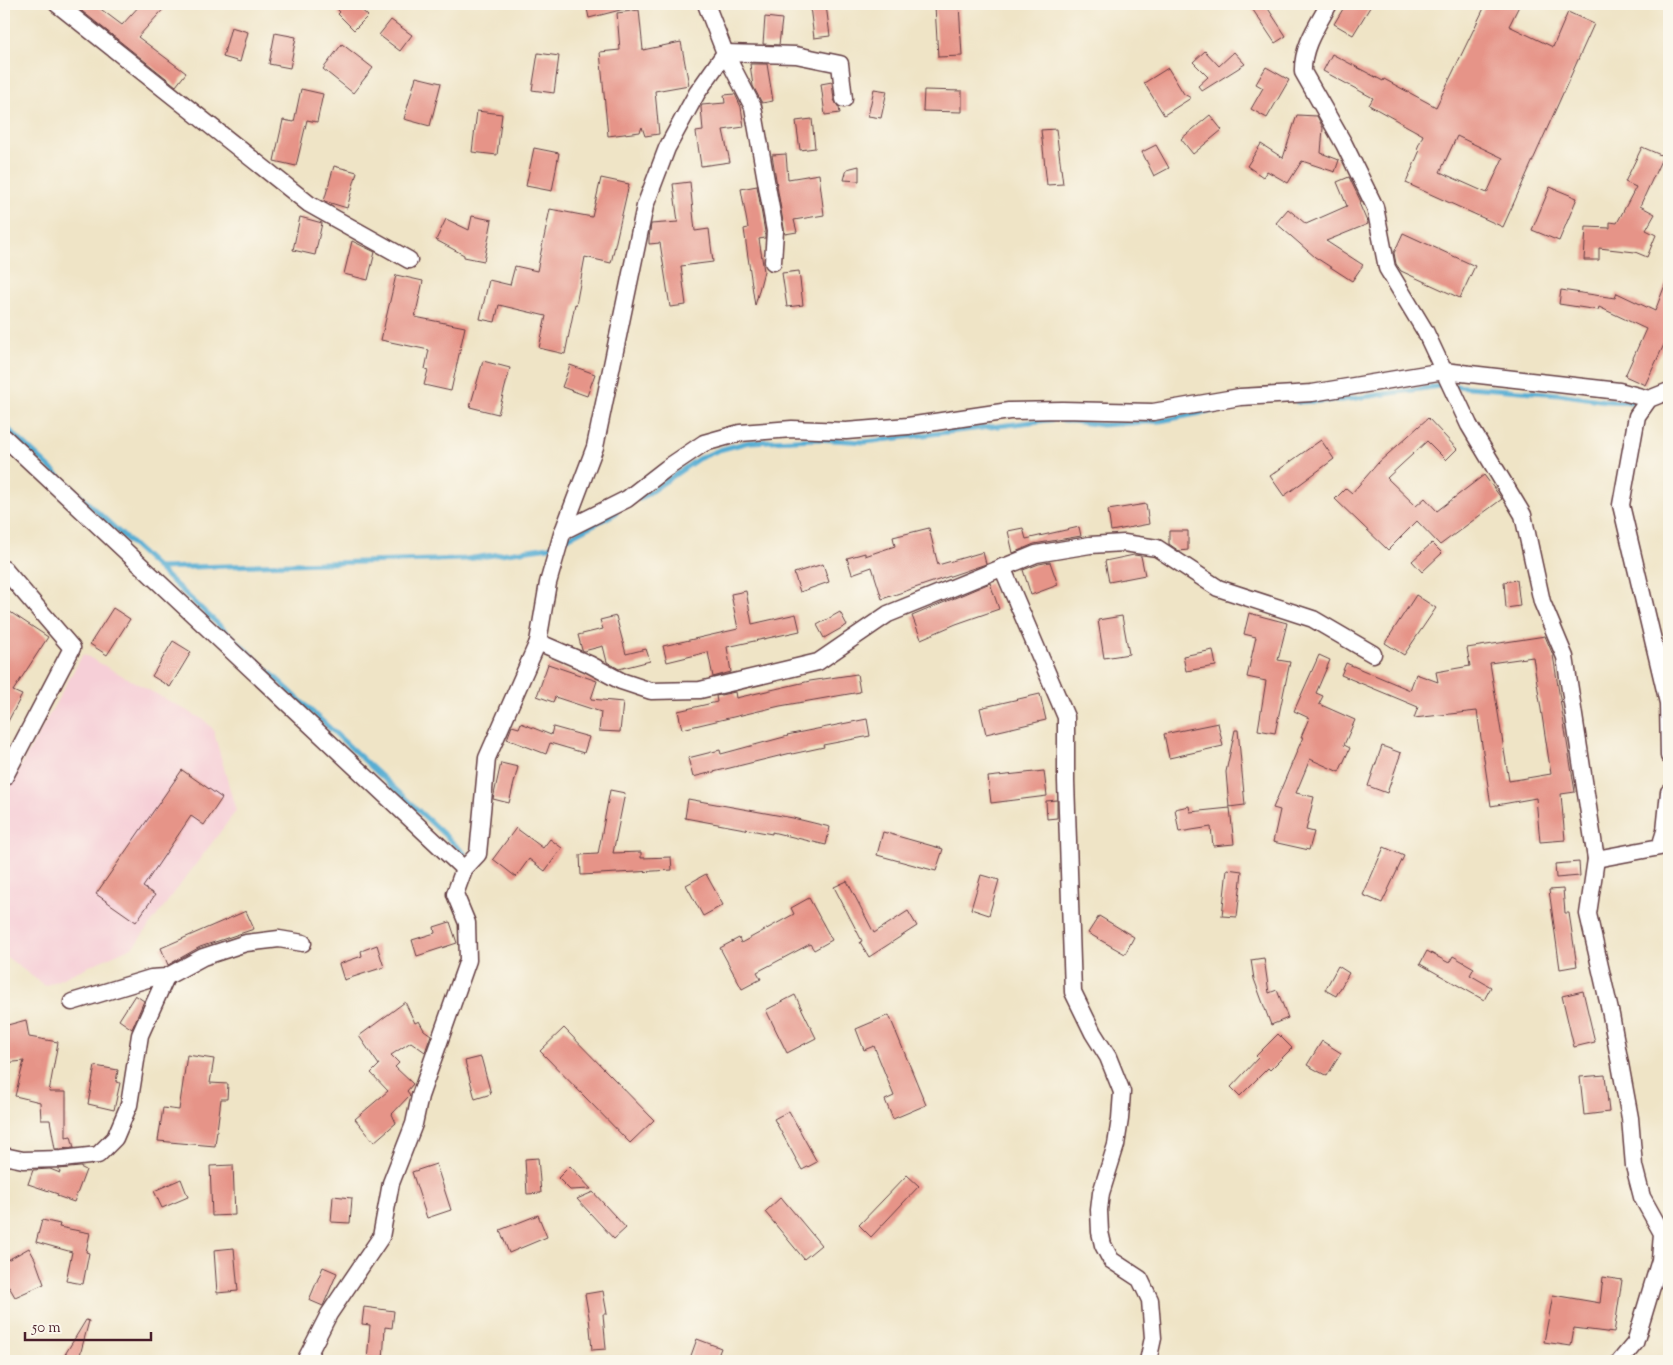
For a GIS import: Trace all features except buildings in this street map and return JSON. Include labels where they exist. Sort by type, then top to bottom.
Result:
[{"type":"street","points":[[57,4],[309,204],[409,260]]},
{"type":"street","points":[[706,4],[726,52],[753,106],[775,231],[773,262]]},
{"type":"street","points":[[1329,4],[1308,43],[1302,60],[1303,72],[1344,144],[1375,207],[1387,268],[1425,331],[1469,425],[1523,515],[1542,602],[1565,657],[1596,859],[1588,914],[1611,1015],[1630,1118],[1634,1166],[1642,1197],[1662,1233],[1660,1260],[1635,1343],[1620,1361]]},
{"type":"street","points":[[726,52],[796,55],[840,64],[844,99]]},
{"type":"street","points":[[306,1361],[330,1314],[381,1237],[391,1182],[414,1124],[429,1070],[468,960],[466,923],[455,894],[464,869],[478,854],[487,758],[538,642],[548,583],[562,532],[595,447],[645,206],[667,148],[697,92],[726,52]]},
{"type":"street","points":[[562,532],[627,500],[667,468],[704,443],[740,433],[792,429],[846,431],[908,426],[1009,411],[1153,412],[1240,396],[1312,393],[1444,371],[1619,391],[1649,399]]},
{"type":"street","points":[[1669,391],[1649,399],[1637,416],[1621,505],[1668,703],[1669,756]]},
{"type":"street","points":[[4,437],[464,869]]},
{"type":"street","points":[[538,642],[589,664],[620,681],[651,691],[700,690],[818,662],[888,614],[1036,554],[1124,543],[1157,548],[1218,588],[1312,619],[1373,654]]},
{"type":"street","points":[[1002,567],[1066,718],[1066,791],[1074,992],[1093,1033],[1108,1057],[1122,1092],[1116,1146],[1101,1193],[1099,1210],[1100,1232],[1103,1245],[1111,1260],[1140,1280],[1150,1300],[1153,1338],[1148,1361]]},
{"type":"street","points":[[4,570],[72,648],[4,778]]},
{"type":"street","points":[[1596,859],[1660,847],[1665,831],[1669,792]]},
{"type":"street","points":[[72,1002],[150,978],[166,977],[203,957],[246,943],[280,939],[303,943]]},
{"type":"street","points":[[4,1156],[23,1160],[62,1159],[98,1155],[115,1138],[129,1105],[140,1035],[166,977]]},
{"type":"shaded area","points":[[83,654],[204,720],[213,729],[236,811],[134,946],[45,986],[4,955],[4,796]]},
{"type":"waterway","points":[[1297,402],[1343,400],[1447,385]]},
{"type":"waterway","points":[[1455,386],[1631,402]]},
{"type":"waterway","points":[[640,499],[698,459],[719,450],[749,442],[816,439],[865,442],[1057,419],[1102,425],[1160,421],[1248,404]]},
{"type":"waterway","points":[[4,425],[464,853]]},
{"type":"waterway","points":[[564,540],[616,513]]},
{"type":"waterway","points":[[158,568],[466,559],[549,547],[556,543]]}]
